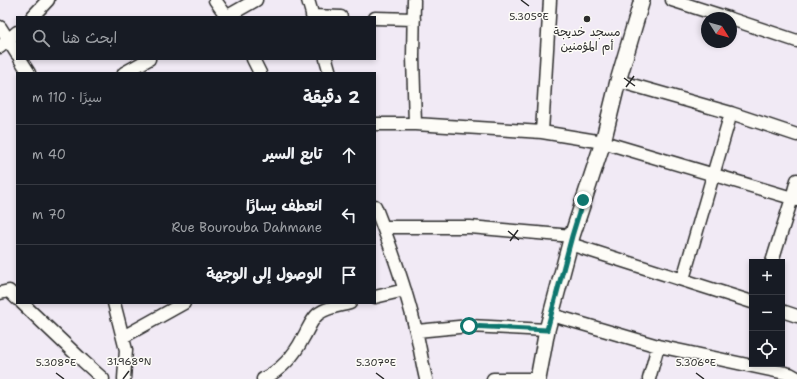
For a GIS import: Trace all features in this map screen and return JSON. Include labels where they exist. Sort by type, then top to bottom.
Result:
[{"type":"street","points":[[33,16],[48,0]]},
{"type":"street","points":[[215,0],[225,16]]},
{"type":"street","points":[[228,16],[256,0]]},
{"type":"street","points":[[308,0],[313,16]]},
{"type":"street","points":[[414,0],[413,57],[415,124]]},
{"type":"street","points":[[542,132],[550,0]]},
{"type":"street","points":[[494,379],[538,379],[547,330],[571,240],[603,142],[618,80],[642,0]]},
{"type":"street","points":[[672,0],[709,12]]},
{"type":"street","points":[[376,18],[414,19]]},
{"type":"street","points":[[737,21],[797,41]]},
{"type":"street","points":[[0,27],[16,52]]},
{"type":"street","points":[[21,60],[28,72]]},
{"type":"street","points":[[126,72],[147,60]]},
{"type":"street","points":[[254,60],[260,72]]},
{"type":"street","points":[[326,60],[330,72]]},
{"type":"street","points":[[618,80],[731,113],[797,135]]},
{"type":"street","points":[[683,279],[731,113]]},
{"type":"street","points":[[376,124],[415,124],[542,132],[603,142],[795,199]]},
{"type":"street","points":[[773,259],[795,199],[797,180]]},
{"type":"street","points":[[376,209],[393,251],[405,290],[417,332],[426,379]]},
{"type":"street","points":[[384,227],[470,227],[571,240],[749,301]]},
{"type":"street","points":[[376,297],[405,290]]},
{"type":"street","points":[[23,304],[103,379]]},
{"type":"street","points":[[114,304],[126,350],[124,379]]},
{"type":"street","points":[[123,337],[182,304]]},
{"type":"street","points":[[263,379],[275,373],[291,358],[300,345],[312,322],[318,315],[328,308],[346,304]]},
{"type":"street","points":[[785,312],[797,316]]},
{"type":"street","points":[[552,315],[658,346],[790,374],[797,378]]},
{"type":"street","points":[[417,332],[469,326],[547,330]]},
{"type":"street","points":[[649,379],[658,346]]},
{"type":"place","name":"مسجد خديجة أم المؤمنين","points":[[587,19]]},
{"type":"route","points":[[469,326],[547,330],[583,200]]}]
